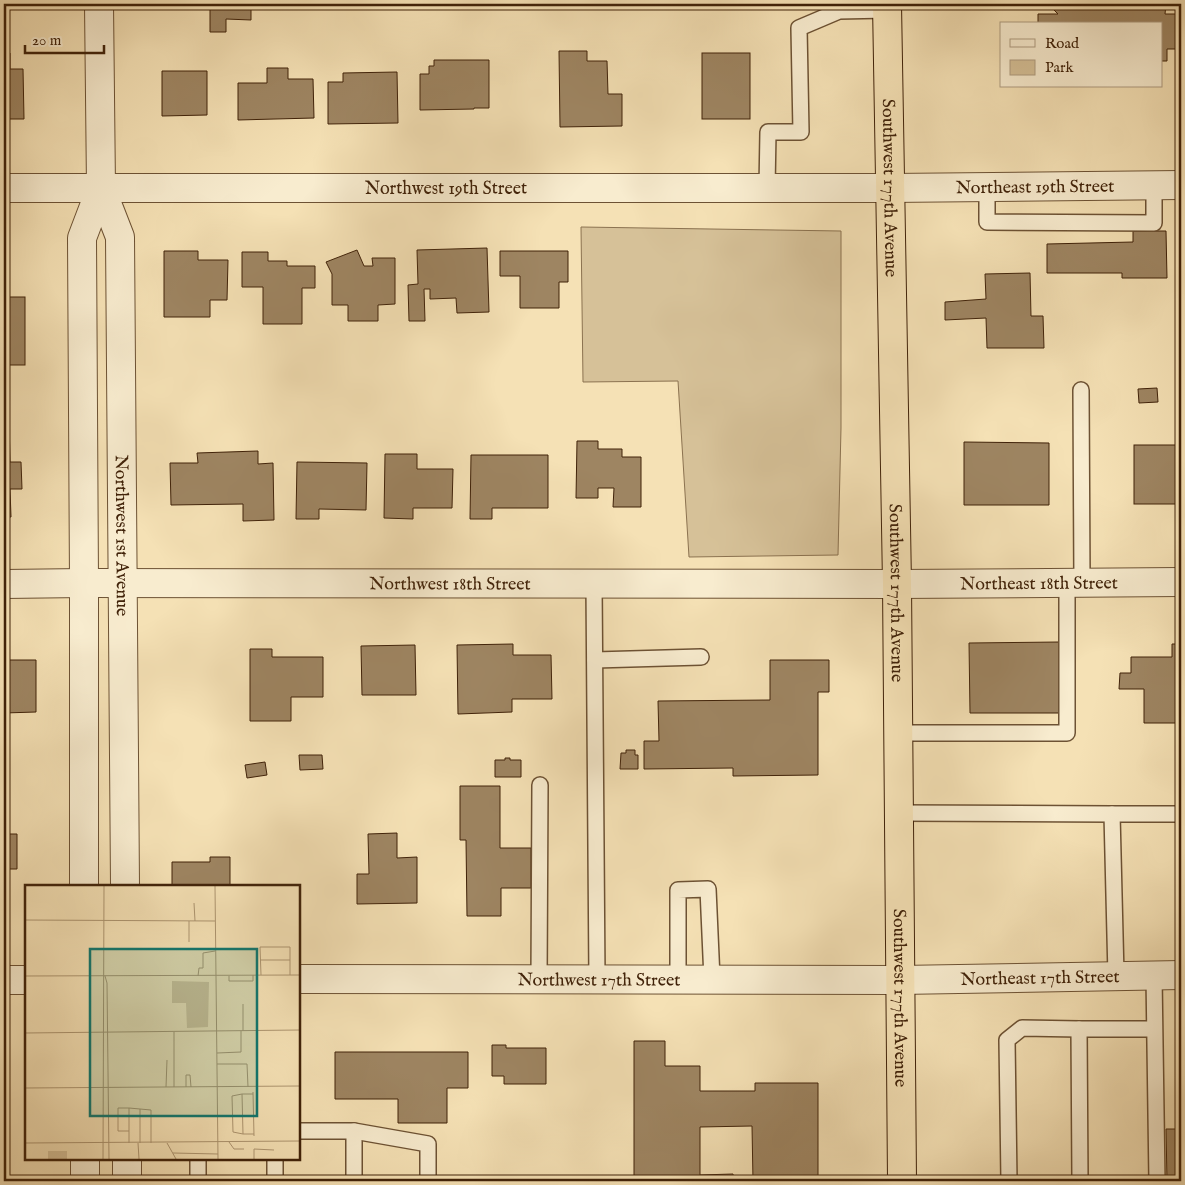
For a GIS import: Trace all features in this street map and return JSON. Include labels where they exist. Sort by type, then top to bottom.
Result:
[{"type":"highway","name":"Southwest 177th Avenue","points":[[887,7],[897,584],[902,1181]]},
{"type":"street","name":"Northwest 1st Avenue","points":[[99,4],[101,188],[120,238],[124,885]]},
{"type":"street","name":"Northeast 19th Street","points":[[890,188],[1181,185]]},
{"type":"street","name":"Northwest 19th Street","points":[[4,188],[890,188]]},
{"type":"street","name":"Northwest 1st Avenue","points":[[84,885],[82,238],[101,188]]},
{"type":"street","name":"Northeast 18th Street","points":[[897,584],[1181,582]]},
{"type":"street","name":"Northwest 18th Street","points":[[4,584],[897,584]]},
{"type":"street","name":"Northeast 17th Street","points":[[900,980],[1181,975]]},
{"type":"street","name":"Northwest 17th Street","points":[[300,979],[900,980]]},
{"type":"street","points":[[4,980],[25,980]]},
{"type":"street","points":[[85,1160],[85,1181]]},
{"type":"street","points":[[127,1160],[127,1181]]},
{"type":"lane","points":[[767,188],[768,132],[801,132],[800,28],[839,11],[887,7]]},
{"type":"lane","points":[[987,187],[987,222],[1154,223],[1154,186]]},
{"type":"lane","points":[[898,733],[1067,733],[1081,390]]},
{"type":"lane","points":[[594,584],[597,980]]},
{"type":"lane","points":[[595,660],[701,657]]},
{"type":"lane","points":[[539,980],[540,785]]},
{"type":"lane","points":[[899,813],[1181,814]]},
{"type":"lane","points":[[1112,814],[1116,976]]},
{"type":"lane","points":[[678,980],[678,890],[708,890],[712,980]]},
{"type":"lane","points":[[1154,976],[1157,1181]]},
{"type":"lane","points":[[1010,1181],[1007,1040],[1022,1028],[1154,1029]]},
{"type":"lane","points":[[1079,1029],[1080,1181]]},
{"type":"lane","points":[[300,1131],[354,1131],[428,1144],[428,1181]]},
{"type":"lane","points":[[354,1131],[354,1181]]},
{"type":"lane","points":[[198,1160],[198,1181]]},
{"type":"lane","points":[[275,1160],[275,1181]]},
{"type":"green space","points":[[581,227],[841,231],[841,428],[838,555],[689,557],[678,381],[583,382]]},
{"type":"building","points":[[202,4],[251,4],[251,20],[226,19],[226,32],[210,32],[210,6],[202,6]]},
{"type":"building","points":[[1139,4],[1145,10],[1145,4],[1166,4],[1165,14],[1181,14],[1181,49],[1167,49],[1167,61],[1162,61],[1162,22],[1038,22],[1038,14],[1058,14],[1049,5]]},
{"type":"building","points":[[559,51],[587,51],[587,61],[607,61],[608,94],[622,94],[622,126],[560,127]]},
{"type":"building","points":[[4,53],[10,53],[10,69],[23,69],[24,119],[4,119]]},
{"type":"building","points":[[702,53],[750,53],[750,119],[702,119]]},
{"type":"building","points":[[434,60],[489,60],[489,108],[420,110],[420,74],[429,74],[429,66],[434,66]]},
{"type":"building","points":[[267,68],[288,68],[288,79],[313,79],[314,118],[238,120],[238,83],[267,83]]},
{"type":"building","points":[[162,71],[207,71],[207,115],[162,116]]},
{"type":"building","points":[[397,72],[398,123],[328,124],[328,82],[343,82],[343,73]]},
{"type":"building","points":[[1133,231],[1166,231],[1167,278],[1122,278],[1122,273],[1047,273],[1047,244],[1133,242]]},
{"type":"building","points":[[487,248],[489,312],[457,313],[456,298],[430,299],[430,289],[424,289],[425,321],[409,321],[408,285],[418,284],[417,250]]},
{"type":"building","points":[[357,250],[364,266],[373,266],[372,258],[395,258],[395,304],[378,305],[378,321],[348,321],[348,305],[332,305],[332,274],[326,262]]},
{"type":"building","points":[[164,251],[198,251],[198,260],[228,260],[227,300],[210,300],[210,317],[164,317]]},
{"type":"building","points":[[500,251],[568,251],[568,282],[559,282],[559,308],[520,308],[520,276],[500,276]]},
{"type":"building","points":[[242,252],[268,252],[268,261],[287,261],[287,266],[315,266],[315,288],[302,288],[302,324],[263,324],[263,287],[242,287]]},
{"type":"building","points":[[1030,273],[1031,316],[1043,316],[1044,348],[987,348],[986,318],[945,320],[945,302],[986,299],[985,274]]},
{"type":"building","points":[[4,297],[25,297],[25,365],[4,365]]},
{"type":"building","points":[[1157,388],[1158,402],[1139,403],[1138,389]]},
{"type":"building","points":[[4,418],[9,418],[10,462],[21,462],[22,489],[10,489],[11,517],[4,517]]},
{"type":"building","points":[[577,441],[598,441],[598,449],[622,449],[622,457],[641,457],[641,507],[613,507],[614,488],[598,488],[598,498],[576,498]]},
{"type":"building","points":[[964,442],[1049,443],[1049,505],[964,505]]},
{"type":"building","points":[[1134,445],[1181,445],[1181,504],[1134,504]]},
{"type":"building","points":[[258,451],[258,464],[273,463],[274,520],[243,521],[243,504],[171,505],[170,463],[198,463],[197,453]]},
{"type":"building","points":[[385,454],[417,454],[417,469],[453,469],[452,508],[413,508],[413,519],[384,518]]},
{"type":"building","points":[[471,455],[548,455],[548,508],[492,508],[492,519],[470,519]]},
{"type":"building","points":[[297,462],[367,463],[366,510],[319,509],[319,519],[296,519]]},
{"type":"building","points":[[1059,642],[1059,713],[970,713],[969,643]]},
{"type":"building","points":[[513,644],[513,655],[551,655],[552,699],[512,699],[512,712],[458,714],[457,645]]},
{"type":"building","points":[[1172,644],[1181,644],[1181,723],[1144,723],[1144,689],[1119,689],[1120,673],[1131,673],[1131,657],[1172,657]]},
{"type":"building","points":[[415,645],[416,695],[362,695],[361,646]]},
{"type":"building","points":[[250,649],[272,649],[272,657],[323,657],[323,697],[291,697],[291,721],[250,721]]},
{"type":"building","points":[[4,660],[36,660],[36,712],[4,713]]},
{"type":"building","points":[[770,660],[829,660],[829,692],[818,692],[818,775],[733,776],[733,768],[644,769],[644,741],[659,741],[658,701],[770,700]]},
{"type":"building","points":[[626,750],[635,750],[635,755],[638,755],[638,769],[620,769],[621,753],[626,753]]},
{"type":"building","points":[[299,755],[322,755],[323,769],[300,770]]},
{"type":"building","points":[[505,758],[521,760],[521,777],[495,777],[495,760],[505,760]]},
{"type":"building","points":[[265,762],[267,775],[247,778],[245,765]]},
{"type":"building","points":[[460,786],[500,786],[500,848],[531,848],[531,888],[501,888],[501,916],[467,916],[466,840],[460,840]]},
{"type":"building","points":[[397,833],[397,858],[417,857],[417,903],[357,904],[357,874],[369,874],[368,834]]},
{"type":"building","points":[[4,834],[17,834],[17,869],[4,869]]},
{"type":"building","points":[[210,857],[230,857],[230,885],[172,885],[172,862],[210,862]]},
{"type":"building","points":[[634,1041],[665,1041],[665,1066],[700,1066],[700,1091],[755,1091],[755,1083],[818,1083],[818,1181],[753,1181],[752,1126],[700,1127],[700,1175],[733,1174],[734,1181],[634,1181]]},
{"type":"building","points":[[492,1045],[506,1045],[506,1048],[546,1048],[546,1084],[504,1084],[504,1076],[492,1076]]},
{"type":"building","points":[[335,1052],[468,1052],[468,1088],[447,1088],[447,1123],[398,1123],[398,1099],[335,1099]]},
{"type":"building","points":[[1166,1129],[1181,1129],[1181,1181],[1167,1181]]}]
